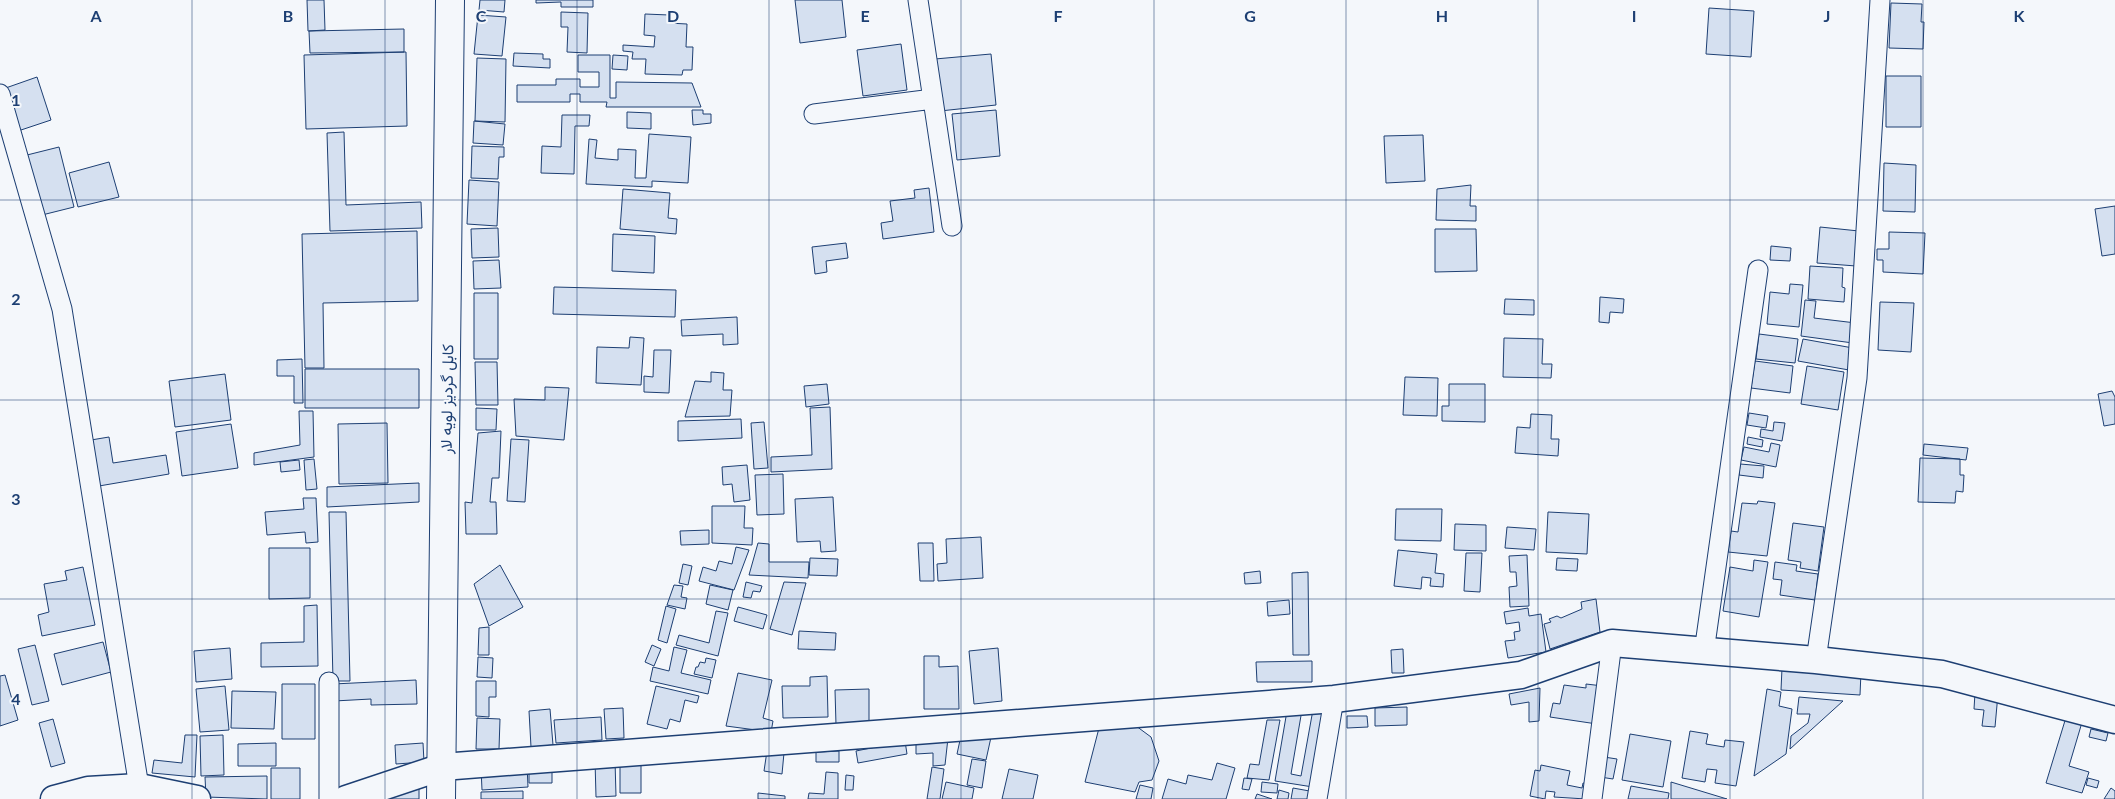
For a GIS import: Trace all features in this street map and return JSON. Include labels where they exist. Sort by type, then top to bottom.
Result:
[{"type":"highway","name":"کابل گردیز لویه لار","points":[[441,799],[450,0]]},
{"type":"street","points":[[918,0],[952,226]]},
{"type":"street","points":[[1816,660],[1857,378],[1880,0]]},
{"type":"street","points":[[0,94],[62,309],[139,787]]},
{"type":"street","points":[[814,114],[933,100]]},
{"type":"street","points":[[1704,652],[1758,270]]},
{"type":"street","points":[[346,799],[442,767],[1334,699],[1521,675],[1612,643],[1816,660],[1942,674],[2115,720]]},
{"type":"street","points":[[1592,799],[1612,643]]},
{"type":"street","points":[[329,799],[330,682]]},
{"type":"street","points":[[1317,799],[1334,699]]},
{"type":"street","points":[[54,799],[88,790],[139,787],[197,799]]},
{"type":"building","points":[[307,0],[324,0],[325,30],[308,31]]},
{"type":"building","points":[[480,0],[505,0],[504,12],[479,10]]},
{"type":"building","points":[[536,0],[593,0],[593,7],[561,7],[561,2],[536,3]]},
{"type":"building","points":[[795,0],[842,0],[846,37],[800,43]]},
{"type":"building","points":[[1891,3],[1922,4],[1921,22],[1924,22],[1923,49],[1889,48]]},
{"type":"building","points":[[1709,8],[1754,11],[1751,57],[1706,54]]},
{"type":"building","points":[[561,12],[588,13],[587,53],[567,52],[568,27],[561,27]]},
{"type":"building","points":[[645,14],[669,15],[668,23],[687,24],[686,47],[693,47],[692,70],[683,70],[682,75],[645,74],[646,59],[632,59],[633,52],[623,51],[623,45],[654,47],[655,36],[644,35]]},
{"type":"building","points":[[478,15],[506,17],[502,56],[474,54]]},
{"type":"building","points":[[404,29],[404,52],[310,53],[309,31]]},
{"type":"building","points":[[901,44],[907,90],[863,96],[857,50]]},
{"type":"building","points":[[406,52],[407,126],[306,129],[304,55]]},
{"type":"building","points":[[514,53],[543,54],[543,59],[550,59],[550,68],[513,66]]},
{"type":"building","points":[[991,54],[996,105],[940,111],[935,59]]},
{"type":"building","points":[[578,55],[610,55],[610,98],[616,98],[616,82],[692,83],[701,107],[606,107],[607,102],[580,102],[580,94],[570,94],[570,102],[517,102],[517,85],[556,85],[556,79],[580,79],[580,87],[599,87],[599,72],[578,72]]},
{"type":"building","points":[[613,55],[628,56],[627,70],[612,69]]},
{"type":"building","points":[[477,58],[506,59],[505,122],[475,121]]},
{"type":"building","points":[[1886,76],[1921,76],[1921,127],[1886,127]]},
{"type":"building","points":[[37,77],[51,120],[12,133],[0,90]]},
{"type":"building","points":[[692,110],[703,110],[703,114],[711,114],[711,123],[693,125]]},
{"type":"building","points":[[996,110],[1000,156],[957,160],[952,114]]},
{"type":"building","points":[[627,112],[651,113],[651,129],[627,128]]},
{"type":"building","points":[[562,115],[590,115],[589,126],[575,126],[574,174],[541,173],[542,146],[561,147]]},
{"type":"building","points":[[474,121],[505,124],[503,145],[473,143]]},
{"type":"building","points":[[344,132],[346,205],[421,202],[422,228],[330,231],[327,133]]},
{"type":"building","points":[[649,134],[691,137],[688,183],[652,181],[652,187],[586,184],[589,139],[597,140],[595,158],[618,160],[618,149],[636,150],[635,178],[646,178]]},
{"type":"building","points":[[1423,135],[1425,181],[1386,183],[1384,136]]},
{"type":"building","points":[[472,146],[504,147],[504,157],[499,157],[498,179],[471,178]]},
{"type":"building","points":[[59,147],[74,207],[42,215],[27,155]]},
{"type":"building","points":[[109,162],[119,197],[78,207],[69,173]]},
{"type":"building","points":[[1884,163],[1916,165],[1915,212],[1883,211]]},
{"type":"building","points":[[469,180],[499,182],[497,226],[467,224]]},
{"type":"building","points":[[1471,185],[1470,206],[1476,206],[1476,221],[1436,220],[1437,189]]},
{"type":"building","points":[[929,188],[934,232],[883,239],[881,223],[893,221],[890,201],[915,198],[914,190]]},
{"type":"building","points":[[623,189],[670,193],[668,218],[677,219],[676,234],[620,229]]},
{"type":"building","points":[[2115,206],[2115,254],[2102,256],[2095,209]]},
{"type":"building","points":[[1820,227],[1859,231],[1856,266],[1817,263]]},
{"type":"building","points":[[498,228],[499,257],[472,258],[471,229]]},
{"type":"building","points":[[1435,229],[1476,229],[1477,271],[1435,272]]},
{"type":"building","points":[[417,231],[418,301],[323,303],[324,368],[305,368],[302,234]]},
{"type":"building","points":[[1889,232],[1925,233],[1923,274],[1883,272],[1883,260],[1877,260],[1877,249],[1889,249]]},
{"type":"building","points":[[613,234],[655,236],[654,273],[612,271]]},
{"type":"building","points":[[846,243],[848,258],[826,261],[827,272],[815,274],[812,247]]},
{"type":"building","points":[[1771,246],[1791,248],[1790,261],[1770,260]]},
{"type":"building","points":[[499,260],[501,288],[474,289],[473,261]]},
{"type":"building","points":[[1810,266],[1843,268],[1842,287],[1845,288],[1844,302],[1808,299]]},
{"type":"building","points":[[1790,284],[1803,285],[1799,327],[1767,324],[1770,292],[1789,294]]},
{"type":"building","points":[[554,287],[676,290],[675,317],[553,314]]},
{"type":"building","points":[[474,293],[498,293],[498,359],[474,359]]},
{"type":"building","points":[[1600,297],[1624,299],[1623,313],[1610,312],[1609,323],[1599,322]]},
{"type":"building","points":[[1505,299],[1534,300],[1534,315],[1504,314]]},
{"type":"building","points":[[1805,300],[1816,301],[1814,318],[1856,323],[1853,343],[1801,336]]},
{"type":"building","points":[[1880,302],[1914,303],[1911,352],[1878,350]]},
{"type":"building","points":[[737,317],[738,344],[723,345],[723,334],[682,336],[681,320]]},
{"type":"building","points":[[1759,334],[1798,339],[1795,363],[1756,359]]},
{"type":"building","points":[[630,337],[644,338],[641,385],[596,383],[597,347],[629,348]]},
{"type":"building","points":[[1504,338],[1543,339],[1542,364],[1552,364],[1551,378],[1503,377]]},
{"type":"building","points":[[1803,339],[1853,348],[1849,370],[1798,361]]},
{"type":"building","points":[[654,350],[671,350],[669,393],[644,392],[644,376],[653,377]]},
{"type":"building","points":[[302,359],[303,403],[294,403],[294,376],[277,376],[277,360]]},
{"type":"building","points":[[1755,361],[1793,366],[1790,393],[1751,388]]},
{"type":"building","points":[[475,362],[497,362],[498,405],[476,405]]},
{"type":"building","points":[[1807,366],[1844,372],[1838,410],[1801,404]]},
{"type":"building","points":[[305,369],[419,369],[419,408],[305,408]]},
{"type":"building","points":[[711,372],[724,373],[723,390],[732,390],[730,416],[685,417],[695,381],[711,382]]},
{"type":"building","points":[[225,374],[231,420],[175,427],[169,381]]},
{"type":"building","points":[[1405,377],[1438,378],[1437,416],[1403,415]]},
{"type":"building","points":[[827,384],[829,404],[806,407],[804,386]]},
{"type":"building","points":[[1449,384],[1485,384],[1485,422],[1442,421],[1442,406],[1449,406]]},
{"type":"building","points":[[545,387],[569,388],[564,440],[516,436],[514,399],[545,400]]},
{"type":"building","points":[[2112,391],[2115,397],[2115,424],[2104,426],[2098,394]]},
{"type":"building","points":[[830,407],[832,469],[771,472],[771,457],[812,455],[810,408]]},
{"type":"building","points":[[476,408],[497,409],[496,430],[476,430]]},
{"type":"building","points":[[299,411],[313,411],[314,457],[254,465],[254,453],[300,445]]},
{"type":"building","points":[[1749,413],[1768,416],[1766,428],[1747,425]]},
{"type":"building","points":[[1531,414],[1552,415],[1551,439],[1559,439],[1558,456],[1515,453],[1517,427],[1530,428]]},
{"type":"building","points":[[741,419],[742,438],[678,441],[678,421]]},
{"type":"building","points":[[764,422],[768,468],[754,469],[751,423]]},
{"type":"building","points":[[1774,422],[1785,423],[1782,441],[1760,437],[1761,429],[1773,431]]},
{"type":"building","points":[[387,423],[388,483],[339,484],[338,424]]},
{"type":"building","points":[[231,424],[238,468],[182,476],[176,432]]},
{"type":"building","points":[[501,431],[499,478],[492,478],[490,502],[496,502],[497,534],[466,534],[465,502],[472,503],[478,433]]},
{"type":"building","points":[[109,437],[113,463],[166,455],[169,474],[99,486],[91,440]]},
{"type":"building","points":[[1748,437],[1763,440],[1762,447],[1747,444]]},
{"type":"building","points":[[511,439],[529,440],[525,502],[507,501]]},
{"type":"building","points":[[1771,443],[1780,445],[1776,467],[1741,460],[1744,447],[1769,452]]},
{"type":"building","points":[[1924,444],[1968,448],[1966,460],[1923,455]]},
{"type":"building","points":[[1920,458],[1960,459],[1960,475],[1964,475],[1963,492],[1956,491],[1955,503],[1918,502]]},
{"type":"building","points":[[314,459],[317,489],[306,490],[304,460]]},
{"type":"building","points":[[299,460],[300,470],[281,472],[280,462]]},
{"type":"building","points":[[1740,464],[1764,466],[1763,478],[1739,475]]},
{"type":"building","points":[[747,465],[750,500],[734,502],[732,484],[723,485],[722,467]]},
{"type":"building","points":[[783,474],[784,514],[757,515],[755,475]]},
{"type":"building","points":[[419,483],[419,502],[327,507],[327,487]]},
{"type":"building","points":[[833,497],[836,551],[821,552],[820,541],[797,542],[795,499]]},
{"type":"building","points":[[303,498],[316,498],[318,542],[306,543],[305,532],[267,535],[265,512],[304,509]]},
{"type":"building","points":[[1758,501],[1775,503],[1767,556],[1728,552],[1731,531],[1738,532],[1742,503],[1757,504]]},
{"type":"building","points":[[712,506],[745,506],[744,528],[753,528],[752,545],[712,543]]},
{"type":"building","points":[[1396,509],[1442,509],[1441,541],[1395,540]]},
{"type":"building","points":[[329,512],[346,512],[350,681],[333,681]]},
{"type":"building","points":[[1548,512],[1589,514],[1587,554],[1546,552]]},
{"type":"building","points":[[1793,523],[1824,527],[1818,571],[1800,568],[1801,562],[1788,560]]},
{"type":"building","points":[[1455,524],[1486,525],[1486,551],[1454,550]]},
{"type":"building","points":[[1507,527],[1536,529],[1534,550],[1505,548]]},
{"type":"building","points":[[709,530],[709,544],[681,545],[680,531]]},
{"type":"building","points":[[981,537],[983,578],[938,581],[937,564],[947,563],[946,539]]},
{"type":"building","points":[[758,543],[769,544],[769,562],[809,562],[808,578],[749,575]]},
{"type":"building","points":[[918,543],[933,543],[934,581],[920,581]]},
{"type":"building","points":[[736,547],[749,550],[734,590],[699,581],[703,567],[716,571],[719,561],[732,564]]},
{"type":"building","points":[[269,548],[310,548],[310,598],[269,599]]},
{"type":"building","points":[[1398,550],[1437,554],[1435,573],[1444,574],[1443,587],[1430,586],[1431,578],[1422,577],[1421,589],[1394,586]]},
{"type":"building","points":[[1466,553],[1482,553],[1480,592],[1464,591]]},
{"type":"building","points":[[1527,555],[1529,606],[1510,607],[1509,587],[1517,586],[1516,572],[1510,572],[1509,556]]},
{"type":"building","points":[[810,558],[838,559],[837,576],[809,575]]},
{"type":"building","points":[[1557,558],[1578,559],[1577,571],[1556,570]]},
{"type":"building","points":[[1754,560],[1768,562],[1759,617],[1723,611],[1730,567],[1753,571]]},
{"type":"building","points":[[1775,562],[1797,565],[1796,571],[1818,574],[1815,600],[1780,595],[1782,580],[1773,579]]},
{"type":"building","points":[[683,564],[692,566],[688,585],[679,583]]},
{"type":"building","points":[[500,565],[523,607],[489,626],[474,584]]},
{"type":"building","points":[[83,567],[95,625],[42,636],[38,615],[49,612],[44,584],[67,580],[65,571]]},
{"type":"building","points":[[1260,571],[1261,583],[1245,584],[1244,573]]},
{"type":"building","points":[[1308,572],[1309,655],[1293,655],[1292,573]]},
{"type":"building","points":[[746,582],[762,586],[760,592],[753,591],[751,598],[743,597]]},
{"type":"building","points":[[784,582],[806,583],[792,635],[770,629]]},
{"type":"building","points":[[674,585],[683,586],[681,597],[687,598],[685,609],[667,605]]},
{"type":"building","points":[[710,585],[733,590],[728,610],[706,604]]},
{"type":"building","points":[[1596,599],[1600,632],[1550,649],[1544,624],[1551,622],[1549,619],[1557,616],[1561,618],[1582,609],[1581,602]]},
{"type":"building","points":[[1289,600],[1290,614],[1268,616],[1267,602]]},
{"type":"building","points":[[317,605],[318,666],[261,667],[261,643],[304,642],[304,606]]},
{"type":"building","points":[[666,606],[676,609],[667,643],[658,640]]},
{"type":"building","points":[[738,607],[767,615],[763,629],[734,621]]},
{"type":"building","points":[[1528,608],[1529,616],[1541,614],[1546,652],[1508,658],[1505,641],[1515,640],[1514,632],[1520,631],[1519,622],[1506,624],[1504,612]]},
{"type":"building","points":[[716,611],[728,613],[718,656],[676,645],[679,635],[709,643]]},
{"type":"building","points":[[489,627],[489,655],[478,655],[479,628]]},
{"type":"building","points":[[799,631],[836,633],[835,650],[798,649]]},
{"type":"building","points":[[103,642],[111,672],[62,685],[54,654]]},
{"type":"building","points":[[35,645],[49,701],[32,705],[18,649]]},
{"type":"building","points":[[652,645],[661,649],[654,666],[645,662]]},
{"type":"building","points":[[674,647],[687,650],[681,673],[711,680],[708,694],[650,681],[653,667],[669,671]]},
{"type":"building","points":[[230,648],[232,679],[196,682],[194,651]]},
{"type":"building","points":[[998,648],[1002,701],[974,704],[969,651]]},
{"type":"building","points":[[1403,649],[1404,673],[1392,673],[1391,650]]},
{"type":"building","points":[[924,656],[939,656],[939,667],[958,666],[959,709],[924,709]]},
{"type":"building","points":[[478,657],[493,658],[492,678],[477,677]]},
{"type":"building","points":[[706,658],[716,660],[712,678],[694,674],[696,667],[698,667],[700,662],[705,663]]},
{"type":"building","points":[[1312,661],[1312,682],[1257,682],[1256,662]]},
{"type":"building","points":[[1782,668],[1861,672],[1860,695],[1781,690]]},
{"type":"building","points":[[738,673],[772,680],[763,718],[773,721],[771,732],[726,726]]},
{"type":"building","points":[[5,675],[18,720],[0,726],[0,676]]},
{"type":"building","points":[[827,676],[828,717],[783,718],[782,686],[810,686],[810,677]]},
{"type":"building","points":[[416,680],[417,704],[371,705],[371,699],[334,701],[333,684]]},
{"type":"building","points":[[476,681],[496,681],[496,697],[489,697],[489,717],[476,716]]},
{"type":"building","points":[[282,684],[315,684],[315,739],[282,739]]},
{"type":"building","points":[[1586,684],[1603,686],[1597,724],[1550,717],[1553,703],[1560,704],[1564,685],[1586,688]]},
{"type":"building","points":[[225,686],[229,730],[200,732],[196,689]]},
{"type":"building","points":[[656,686],[699,696],[697,703],[685,700],[680,722],[670,719],[667,729],[647,724]]},
{"type":"building","points":[[1540,688],[1539,721],[1529,722],[1529,702],[1511,705],[1509,694]]},
{"type":"building","points":[[869,689],[869,724],[836,725],[835,690]]},
{"type":"building","points":[[1767,689],[1781,692],[1779,706],[1792,709],[1786,754],[1754,776]]},
{"type":"building","points":[[232,691],[276,692],[274,729],[231,728]]},
{"type":"building","points":[[1975,693],[1998,694],[1995,727],[1982,726],[1984,710],[1974,709]]},
{"type":"building","points":[[1799,697],[1843,701],[1790,749],[1791,736],[1808,723],[1810,714],[1797,714]]},
{"type":"building","points":[[1303,704],[1291,774],[1301,776],[1314,704],[1328,705],[1313,787],[1275,781],[1288,705]]},
{"type":"building","points":[[1407,707],[1407,725],[1375,726],[1375,708]]},
{"type":"building","points":[[623,708],[624,738],[606,739],[604,709]]},
{"type":"building","points":[[550,709],[553,745],[531,747],[529,711]]},
{"type":"building","points":[[2067,714],[2083,719],[2069,766],[2089,772],[2082,793],[2046,783]]},
{"type":"building","points":[[1347,716],[1367,716],[1368,727],[1347,728]]},
{"type":"building","points":[[601,717],[602,740],[556,743],[554,720]]},
{"type":"building","points":[[477,718],[500,719],[499,749],[476,749]]},
{"type":"building","points":[[53,719],[65,763],[51,767],[39,723]]},
{"type":"building","points":[[1267,720],[1280,720],[1269,780],[1247,778],[1250,764],[1259,765]]},
{"type":"building","points":[[1132,723],[1151,737],[1159,761],[1152,780],[1139,782],[1135,792],[1085,782],[1099,728]]},
{"type":"building","points":[[993,728],[986,760],[957,754],[962,731]]},
{"type":"building","points":[[2091,729],[2108,733],[2106,741],[2089,737]]},
{"type":"building","points":[[1690,731],[1708,734],[1706,744],[1724,747],[1725,740],[1744,742],[1736,786],[1715,783],[1717,770],[1707,769],[1705,782],[1682,778]]},
{"type":"building","points":[[1630,734],[1671,741],[1663,787],[1622,780]]},
{"type":"building","points":[[185,735],[197,735],[195,777],[152,773],[154,760],[182,763]]},
{"type":"building","points":[[223,735],[224,775],[201,776],[200,736]]},
{"type":"building","points":[[948,738],[945,765],[933,766],[933,753],[916,754],[916,739]]},
{"type":"building","points":[[905,741],[907,754],[858,763],[856,751]]},
{"type":"building","points":[[276,743],[276,766],[238,766],[238,744]]},
{"type":"building","points":[[423,743],[424,762],[396,764],[395,745]]},
{"type":"building","points":[[767,751],[784,753],[782,774],[764,771]]},
{"type":"building","points":[[839,751],[839,762],[816,762],[816,752]]},
{"type":"building","points":[[1604,757],[1617,759],[1613,779],[1600,777]]},
{"type":"building","points":[[972,759],[986,761],[982,788],[967,785]]},
{"type":"building","points":[[595,760],[615,760],[616,796],[596,797]]},
{"type":"building","points":[[620,760],[641,760],[641,793],[620,793]]},
{"type":"building","points":[[529,763],[552,763],[552,783],[529,783]]},
{"type":"building","points":[[1217,763],[1235,768],[1226,799],[1162,799],[1168,779],[1186,784],[1188,775],[1212,780]]},
{"type":"building","points":[[527,765],[528,787],[482,790],[481,768]]},
{"type":"building","points":[[1541,765],[1570,771],[1567,785],[1582,788],[1583,783],[1590,784],[1586,799],[1554,797],[1555,792],[1546,791],[1545,799],[1530,796],[1535,770],[1540,771]]},
{"type":"building","points":[[932,767],[944,769],[940,799],[927,799]]},
{"type":"building","points":[[271,768],[300,768],[300,799],[271,799]]},
{"type":"building","points":[[1009,769],[1038,775],[1033,799],[1002,799]]},
{"type":"building","points":[[826,772],[838,773],[838,799],[808,799],[809,793],[824,794]]},
{"type":"building","points":[[846,775],[854,776],[853,790],[845,790]]},
{"type":"building","points":[[267,776],[267,799],[206,797],[205,777]]},
{"type":"building","points":[[1244,778],[1252,779],[1249,790],[1242,789]]},
{"type":"building","points":[[2088,778],[2099,781],[2097,788],[2086,785]]},
{"type":"building","points":[[946,782],[974,788],[972,799],[942,799]]},
{"type":"building","points":[[1262,782],[1278,784],[1277,793],[1261,792]]},
{"type":"building","points":[[1671,782],[1727,799],[1671,799]]},
{"type":"building","points":[[1140,785],[1153,788],[1151,799],[1136,799]]},
{"type":"building","points":[[419,786],[419,799],[389,799],[389,793]]},
{"type":"building","points":[[1631,786],[1669,793],[1668,799],[1628,799]]},
{"type":"building","points":[[1293,788],[1315,792],[1313,799],[1291,799]]},
{"type":"building","points":[[2111,788],[2115,791],[2115,799],[2104,799]]},
{"type":"building","points":[[1279,790],[1289,793],[1288,799],[1277,799]]},
{"type":"building","points":[[523,791],[523,799],[481,799],[481,792]]},
{"type":"building","points":[[758,793],[785,796],[785,799],[758,799]]},
{"type":"building","points":[[1257,794],[1272,799],[1255,799]]}]
